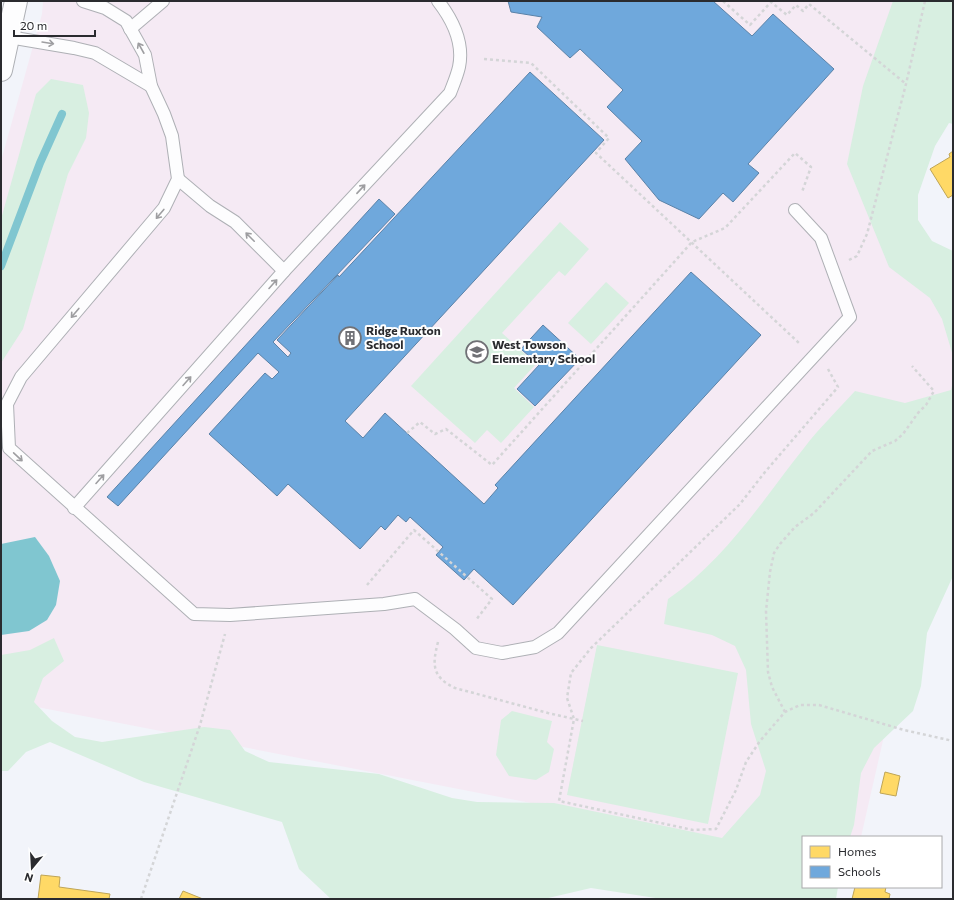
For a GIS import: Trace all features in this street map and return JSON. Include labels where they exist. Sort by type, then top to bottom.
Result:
[{"type":"main road","points":[[1,70],[5,34],[16,1]]},
{"type":"lane","points":[[83,1],[105,8],[126,21],[145,55],[151,86],[172,136],[178,179],[164,208],[21,377],[7,404],[8,448],[194,614],[230,615],[384,604],[415,599],[455,629],[476,648],[502,653],[535,647],[558,633],[850,317],[821,238],[795,210]]},
{"type":"lane","points":[[130,28],[163,1]]},
{"type":"lane","points":[[74,508],[284,271],[450,93],[459,66],[458,38],[448,14],[438,1]]},
{"type":"lane","points":[[5,34],[74,48],[95,54],[151,86]]},
{"type":"lane","points":[[178,179],[210,206],[235,222],[284,271]]},
{"type":"path","points":[[723,1],[750,25],[771,2],[787,15],[796,5],[803,11],[810,4],[906,84]]},
{"type":"path","points":[[832,268],[857,256],[867,234],[906,84],[925,1]]},
{"type":"path","points":[[484,59],[531,63],[609,138],[596,153],[814,356],[828,370],[838,387],[764,472],[740,504],[590,648],[571,673],[566,698],[574,719],[559,801],[693,830],[716,829],[736,790],[746,762],[760,741],[785,712],[800,705],[819,705],[904,730],[953,741]]},
{"type":"path","points":[[407,433],[420,422],[435,434],[446,429],[492,465],[692,242],[725,228],[795,154],[811,166],[795,210]]},
{"type":"path","points":[[785,712],[772,687],[768,672],[766,611],[770,572],[774,553],[795,527],[814,513],[872,451],[895,441],[903,434],[918,413],[926,405],[934,391],[912,366]]},
{"type":"path","points":[[455,629],[438,640],[434,655],[435,671],[442,682],[455,688],[583,721]]},
{"type":"path","points":[[141,899],[200,725]]},
{"type":"shaded area","name":"West Towson Elementary School","points":[[43,1],[946,1],[883,250],[953,271],[953,433],[861,836],[802,836],[802,856],[1,700],[1,161],[42,14]]},
{"type":"green space","points":[[893,1],[953,1],[953,124],[949,123],[935,146],[918,195],[918,220],[932,241],[953,251],[953,356],[942,319],[930,298],[889,267],[847,164],[863,86]]},
{"type":"green space","points":[[51,79],[83,85],[89,113],[86,138],[68,174],[23,329],[1,363],[1,219],[36,94]]},
{"type":"green space","points":[[560,222],[589,249],[565,276],[559,271],[502,333],[536,364],[514,388],[534,407],[501,443],[487,430],[475,443],[411,386]]},
{"type":"green space","points":[[606,282],[629,303],[591,344],[568,323]]},
{"type":"green space","points":[[953,381],[953,576],[927,633],[921,686],[913,711],[874,748],[861,773],[854,825],[850,836],[802,836],[802,888],[838,888],[836,899],[662,899],[591,888],[544,899],[331,899],[299,869],[282,822],[144,782],[50,742],[26,752],[8,771],[1,771],[1,655],[30,650],[54,638],[64,661],[43,678],[34,702],[52,721],[75,737],[102,742],[204,727],[230,730],[245,751],[269,762],[379,774],[452,798],[477,802],[554,803],[722,838],[760,795],[766,771],[751,724],[746,670],[735,646],[712,635],[664,624],[668,599],[707,566],[725,548],[758,509],[822,426],[855,391],[905,403],[951,390]]},
{"type":"green space","points":[[597,645],[738,673],[708,824],[567,795]]},
{"type":"green space","points":[[512,711],[552,721],[547,742],[554,749],[549,772],[536,780],[509,776],[496,755],[501,720]]},
{"type":"water","points":[[35,537],[49,556],[60,581],[56,605],[47,620],[29,631],[1,635],[1,544]]},
{"type":"building: Homes","points":[[953,151],[953,195],[948,198],[930,169],[950,157],[949,154]]},
{"type":"building: Homes","points":[[885,772],[900,776],[896,796],[880,793]]},
{"type":"building: Homes","points":[[41,875],[60,877],[59,887],[110,894],[109,899],[38,899]]},
{"type":"building: Homes","points":[[855,888],[886,888],[885,892],[890,894],[889,899],[852,899]]},
{"type":"building: Homes","points":[[183,891],[203,899],[179,899]]},
{"type":"building: Schools","points":[[508,1],[713,1],[752,36],[773,14],[834,69],[748,164],[759,173],[733,202],[723,193],[699,219],[659,200],[625,159],[642,141],[607,107],[623,90],[580,49],[570,58],[537,27],[542,17],[511,12]]},
{"type":"building: Schools","name":"Ridge Ruxton School","points":[[530,72],[604,140],[345,421],[363,438],[385,413],[484,504],[498,488],[495,485],[691,272],[761,335],[513,605],[474,569],[464,580],[436,555],[443,547],[410,517],[406,522],[398,515],[385,530],[381,526],[360,549],[288,484],[277,496],[209,434],[265,373],[272,379],[279,372],[258,353],[118,506],[107,497],[379,199],[395,214],[273,342],[288,357],[291,353],[277,340],[338,275],[339,277]]},
{"type":"building: Schools","points":[[543,325],[580,359],[535,406],[517,389],[539,365],[521,349]]},
{"type":"waterway","points":[[1,266],[40,163],[62,114]]},
{"type":"place","name":"Ridge Ruxton School","points":[[350,338]]},
{"type":"place","name":"West Towson Elementary School","points":[[477,352]]}]
